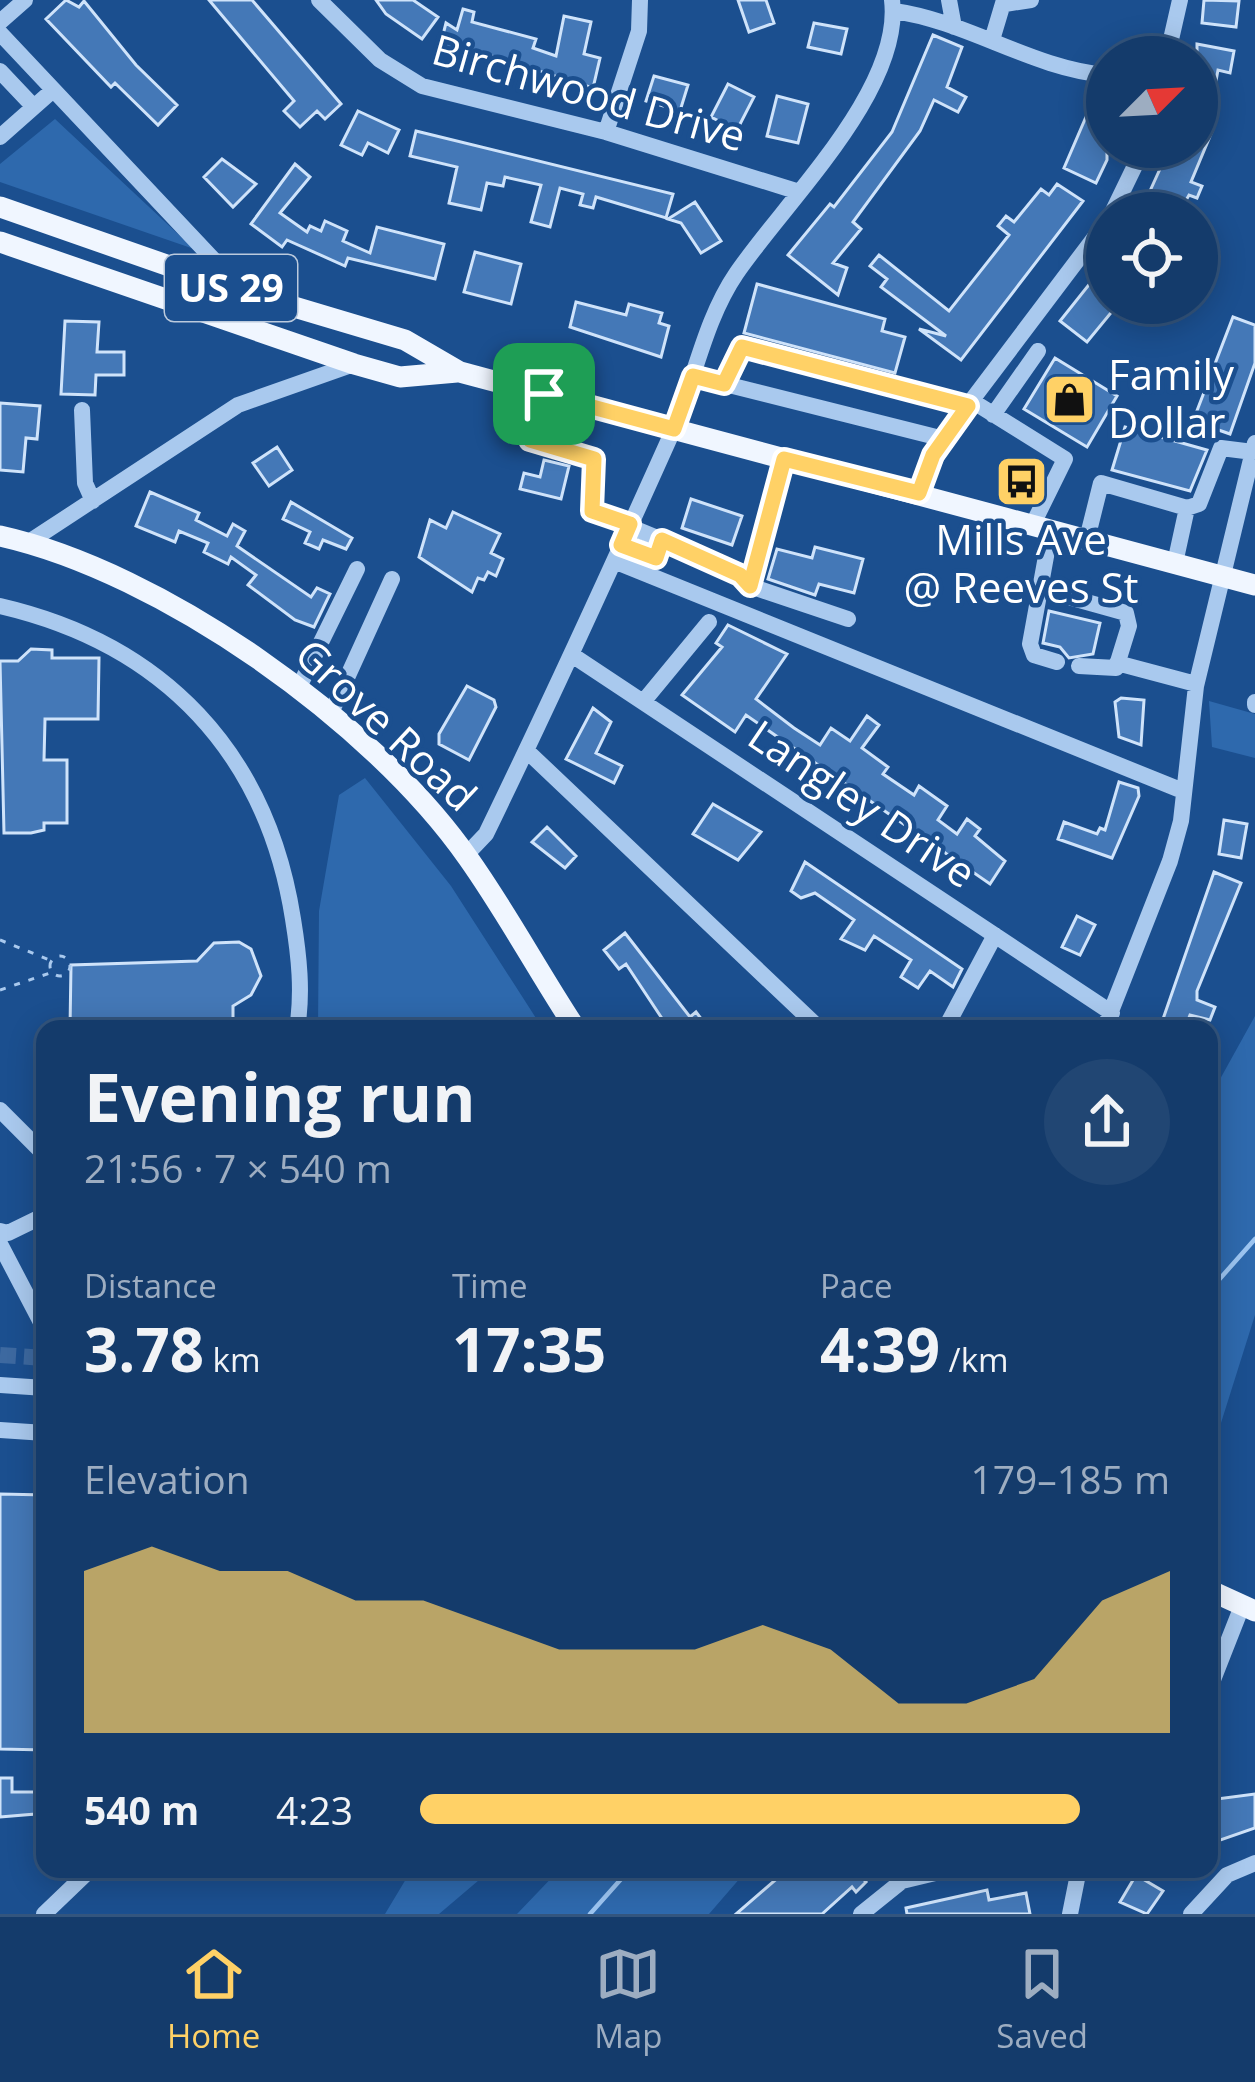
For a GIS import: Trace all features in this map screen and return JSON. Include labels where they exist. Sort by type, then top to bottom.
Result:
[{"type":"main road","name":"US 29","points":[[0,207],[244,292],[405,340],[460,372],[1255,585]]},
{"type":"main road","name":"US 29","points":[[0,242],[400,377],[460,372]]},
{"type":"main road","name":"Grove Road","points":[[0,536],[29,542],[194,618],[330,715],[466,855],[570,1020]]},
{"type":"main road","points":[[1218,1594],[1249,1609]]},
{"type":"street","points":[[0,22],[25,0]]},
{"type":"street","name":"Birchwood Drive","points":[[319,0],[406,79],[606,132],[796,191]]},
{"type":"street","points":[[606,132],[639,31],[640,0]]},
{"type":"street","points":[[949,0],[954,27]]},
{"type":"street","points":[[992,40],[1004,2],[1030,0]]},
{"type":"street","points":[[1172,36],[1180,0]]},
{"type":"street","points":[[466,855],[486,835],[572,655],[674,429],[733,278],[859,108],[879,64],[893,6],[1086,71]]},
{"type":"street","points":[[0,33],[244,292]]},
{"type":"street","points":[[0,71],[34,107]]},
{"type":"street","points":[[0,137],[52,91]]},
{"type":"street","points":[[919,493],[944,439],[1086,249]]},
{"type":"street","points":[[724,384],[742,347],[970,404],[1065,459],[1042,527],[1040,590],[1030,644],[1034,655],[1057,662]]},
{"type":"street","points":[[993,415],[1038,351]]},
{"type":"street","points":[[29,542],[261,394],[354,364]]},
{"type":"street","points":[[693,376],[944,439]]},
{"type":"street","points":[[544,394],[530,440],[594,459],[592,511],[740,575],[750,586],[848,619]]},
{"type":"street","points":[[82,410],[85,483],[93,501]]},
{"type":"street","points":[[1087,539],[1101,483],[1187,508],[1199,504],[1221,448],[1254,447],[1196,684],[1170,862],[1108,1020]]},
{"type":"street","points":[[750,586],[784,459]]},
{"type":"street","points":[[1175,563],[1187,508]]},
{"type":"street","points":[[618,553],[656,558],[662,540]]},
{"type":"street","points":[[618,553],[1184,791]]},
{"type":"street","points":[[298,689],[357,569]]},
{"type":"street","points":[[330,715],[392,579]]},
{"type":"street","points":[[1040,590],[1126,613],[1129,626],[1117,663]]},
{"type":"street","points":[[0,606],[70,625],[170,684],[244,769],[287,874],[300,965],[297,1020]]},
{"type":"street","points":[[643,702],[709,622]]},
{"type":"street","name":"Langley Drive","points":[[572,655],[994,935],[1107,1020]]},
{"type":"street","points":[[1079,665],[1104,670],[1117,663],[1196,684]]},
{"type":"street","points":[[527,751],[811,1020]]},
{"type":"street","points":[[950,1020],[994,935]]},
{"type":"street","points":[[0,1110],[36,1144]]},
{"type":"street","points":[[0,1231],[8,1234],[36,1220]]},
{"type":"street","points":[[0,1244],[36,1313]]},
{"type":"street","points":[[0,1385],[36,1387]]},
{"type":"street","points":[[0,1430],[36,1432]]},
{"type":"street","points":[[1218,1672],[1249,1609]]},
{"type":"street","points":[[1192,1914],[1228,1875],[1255,1863]]},
{"type":"street","points":[[44,1914],[82,1878]]},
{"type":"street","points":[[861,1914],[902,1881],[914,1878]]},
{"type":"street","points":[[1070,1914],[1077,1878]]},
{"type":"path","points":[[0,940],[52,961],[63,957],[70,966],[64,975],[52,972],[0,990]]},
{"type":"path","points":[[52,961],[52,972]]},
{"type":"shaded area","points":[[55,119],[194,249],[0,182],[0,164]]},
{"type":"shaded area","points":[[1209,701],[1255,714],[1255,758],[1212,747]]},
{"type":"shaded area","points":[[365,778],[451,886],[537,1020],[318,1020],[319,911],[339,795]]},
{"type":"shaded area","points":[[1255,1016],[1255,1315],[1218,1432],[1218,1083]]},
{"type":"shaded area","points":[[407,1878],[481,1878],[439,1914],[385,1914]]},
{"type":"shaded area","points":[[551,1878],[740,1878],[709,1914],[517,1914]]},
{"type":"building","points":[[66,0],[79,7],[84,1],[136,65],[177,105],[158,125],[115,83],[111,87],[46,19]]},
{"type":"building","points":[[209,0],[252,0],[341,104],[325,119],[317,111],[300,127],[284,111],[294,101]]},
{"type":"building","points":[[376,0],[413,0],[438,17],[422,39],[386,14]]},
{"type":"building","points":[[738,0],[766,0],[774,23],[749,32]]},
{"type":"building","points":[[1204,0],[1239,1],[1236,27],[1202,23]]},
{"type":"building","points":[[463,9],[474,12],[472,22],[536,39],[533,48],[556,56],[564,16],[591,22],[584,54],[600,58],[593,88],[488,55],[487,59],[440,47],[446,23],[457,30]]},
{"type":"building","points":[[814,23],[847,29],[841,54],[808,47]]},
{"type":"building","points":[[933,35],[962,47],[947,87],[966,97],[958,112],[934,100],[920,131],[853,222],[861,229],[833,263],[847,268],[838,295],[788,255],[830,204],[834,207],[892,132]]},
{"type":"building","points":[[1218,48],[1234,51],[1230,73],[1218,70]]},
{"type":"building","points":[[654,76],[688,85],[680,111],[646,101]]},
{"type":"building","points":[[728,84],[754,97],[737,130],[711,117]]},
{"type":"building","points":[[777,96],[808,104],[798,143],[767,136]]},
{"type":"building","points":[[358,111],[399,130],[388,153],[368,143],[362,155],[341,145]]},
{"type":"building","points":[[1086,117],[1086,168],[1103,168],[1096,183],[1064,168]]},
{"type":"building","points":[[416,131],[673,194],[666,218],[596,197],[593,208],[580,205],[583,194],[560,188],[550,227],[531,222],[541,185],[505,177],[503,186],[487,183],[481,210],[449,203],[457,167],[410,156]]},
{"type":"building","points":[[222,159],[256,184],[233,207],[204,177]]},
{"type":"building","points":[[295,164],[310,177],[280,213],[307,232],[310,226],[321,231],[325,221],[347,231],[343,241],[370,253],[377,227],[444,244],[435,279],[348,258],[345,266],[287,240],[282,247],[251,224]]},
{"type":"building","points":[[1160,168],[1197,168],[1191,182],[1202,186],[1200,192],[1150,192]]},
{"type":"building","points":[[1057,184],[1083,201],[961,360],[919,329],[946,336],[881,287],[887,279],[870,266],[879,255],[949,311],[1009,235],[998,226],[1006,216],[1014,222],[1041,189],[1049,195]]},
{"type":"building","points":[[695,202],[721,241],[701,253],[681,223],[668,219]]},
{"type":"building","points":[[475,252],[521,264],[511,304],[464,292]]},
{"type":"building","points":[[757,284],[885,319],[882,331],[905,337],[895,373],[744,333]]},
{"type":"building","points":[[1086,288],[1086,324],[1102,324],[1087,342],[1060,321]]},
{"type":"building","points":[[576,302],[626,315],[629,304],[662,313],[659,323],[669,326],[661,357],[570,327]]},
{"type":"building","points":[[1233,317],[1255,325],[1255,363],[1230,434],[1193,421]]},
{"type":"building","points":[[65,321],[99,322],[97,352],[124,352],[124,375],[96,375],[95,395],[61,394]]},
{"type":"building","points":[[1055,358],[1117,396],[1087,447],[1024,409]]},
{"type":"building","points":[[0,403],[40,406],[37,439],[26,438],[23,472],[0,470]]},
{"type":"building","points":[[1125,427],[1207,450],[1190,491],[1112,470]]},
{"type":"building","points":[[277,447],[292,470],[269,486],[253,463]]},
{"type":"building","points":[[544,460],[569,466],[561,499],[520,489],[524,473],[540,477]]},
{"type":"building","points":[[150,492],[199,513],[196,520],[227,536],[233,524],[245,531],[237,546],[311,597],[317,588],[330,594],[314,627],[295,620],[248,585],[256,575],[231,557],[228,564],[204,552],[208,543],[179,531],[175,542],[136,526]]},
{"type":"building","points":[[691,499],[742,516],[732,545],[682,528]]},
{"type":"building","points":[[291,502],[352,538],[346,549],[323,540],[319,549],[305,543],[310,532],[283,519]]},
{"type":"building","points":[[453,512],[500,534],[491,553],[503,559],[496,576],[488,572],[484,580],[478,578],[472,592],[419,557],[430,520],[446,528]]},
{"type":"building","points":[[815,547],[863,559],[854,593],[819,584],[815,595],[768,579],[777,549],[812,558]]},
{"type":"building","points":[[1049,611],[1100,623],[1093,654],[1069,658],[1060,647],[1043,643]]},
{"type":"building","points":[[728,625],[787,654],[756,699],[794,728],[820,745],[831,728],[850,741],[867,716],[879,725],[862,748],[888,767],[883,774],[914,795],[919,786],[947,806],[938,820],[957,834],[967,819],[980,829],[975,836],[1005,861],[990,884],[746,715],[735,732],[682,695],[722,647],[716,643]]},
{"type":"building","points":[[31,649],[52,650],[52,658],[99,658],[98,719],[45,719],[44,760],[67,760],[67,823],[44,823],[44,830],[31,833],[4,833],[0,661],[18,661]]},
{"type":"building","points":[[467,686],[494,700],[496,707],[469,760],[439,744],[439,734]]},
{"type":"building","points":[[1144,700],[1141,745],[1119,737],[1115,702]]},
{"type":"building","points":[[593,708],[611,722],[596,753],[622,766],[614,783],[566,759]]},
{"type":"building","points":[[1119,782],[1138,788],[1139,796],[1112,858],[1058,839],[1064,822],[1097,834],[1100,828],[1105,830]]},
{"type":"building","points":[[713,804],[761,832],[738,860],[693,834]]},
{"type":"building","points":[[1224,820],[1247,824],[1241,858],[1219,854]]},
{"type":"building","points":[[547,827],[576,856],[565,868],[532,842]]},
{"type":"building","points":[[805,862],[962,969],[953,987],[930,971],[918,988],[901,977],[911,960],[874,936],[865,950],[841,939],[854,920],[815,893],[801,898],[791,891]]},
{"type":"building","points":[[1214,872],[1241,883],[1197,991],[1197,1000],[1215,1007],[1210,1020],[1190,1015],[1188,1020],[1163,1019]]},
{"type":"building","points":[[1077,916],[1095,925],[1080,955],[1062,947]]},
{"type":"building","points":[[625,933],[690,1017],[696,1012],[702,1020],[663,1020],[626,964],[619,969],[604,950]]},
{"type":"building","points":[[239,942],[251,949],[261,976],[251,995],[233,1006],[233,1020],[70,1020],[71,965],[197,961],[214,943]]},
{"type":"building","points":[[0,1494],[36,1495],[36,1750],[0,1749]]},
{"type":"building","points":[[0,1778],[12,1778],[12,1792],[35,1792],[35,1814],[0,1817]]},
{"type":"building","points":[[1255,1794],[1255,1828],[1218,1841],[1218,1799]]},
{"type":"building","points":[[778,1878],[862,1878],[866,1882],[856,1892],[852,1887],[822,1914],[736,1914]]},
{"type":"building","points":[[1134,1878],[1163,1891],[1147,1914],[1120,1902]]},
{"type":"building","points":[[987,1890],[989,1900],[1026,1893],[1030,1914],[907,1914],[906,1908]]},
{"type":"waterway","points":[[1218,1281],[1255,1239]]},
{"type":"waterway","points":[[590,1914],[622,1878]]},
{"type":"tunnel","points":[[0,1355],[36,1357]]},
{"type":"place","name":"Family Dollar","points":[[1069,399]]},
{"type":"place","name":"Mills Ave @ Reeves St","points":[[1021,481]]},
{"type":"route","points":[[742,347],[968,406],[933,455],[919,493],[784,459],[750,586],[740,575],[662,540],[656,558],[621,545],[630,524],[592,511],[594,459],[530,440],[544,394],[674,429],[693,376],[724,384],[742,347]]}]
